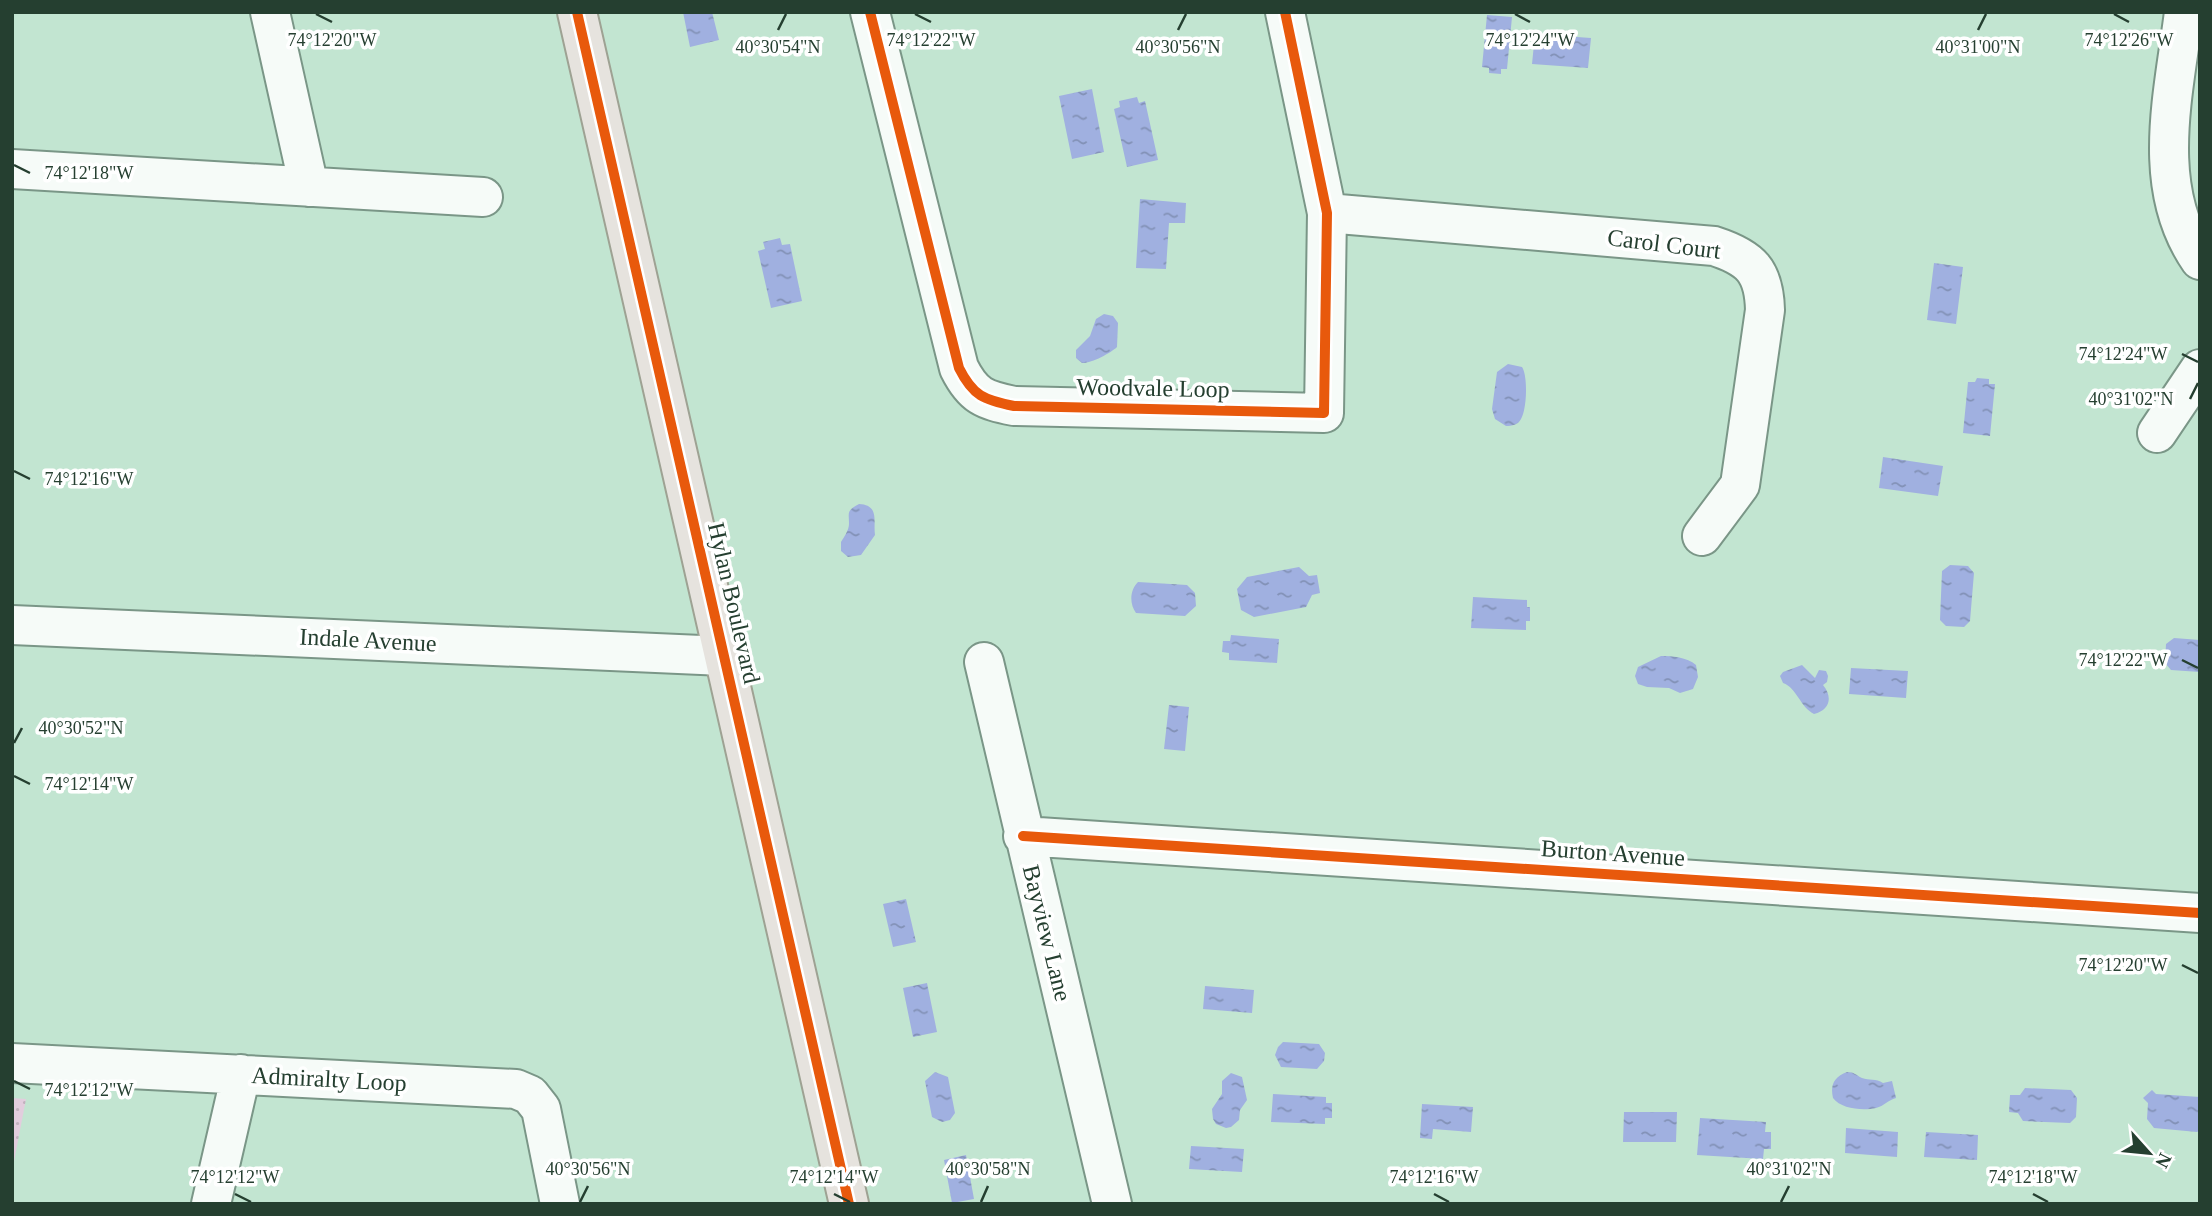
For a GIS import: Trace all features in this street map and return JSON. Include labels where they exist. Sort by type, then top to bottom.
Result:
[{"type":"main road","name":"Hylan Boulevard","points":[[576,12],[849,1204]]},
{"type":"street","points":[[270,12],[309,187]]},
{"type":"street","name":"Woodvale Loop","points":[[870,12],[959,369],[977,395],[1014,406],[1324,414],[1326,213],[1285,12]]},
{"type":"street","points":[[2184,12],[2169,136],[2169,176],[2177,211],[2192,249],[2200,260]]},
{"type":"street","points":[[12,169],[483,197]]},
{"type":"street","name":"Carol Court","points":[[1326,213],[1714,246],[1735,253],[1753,266],[1764,289],[1765,310],[1740,485],[1702,536]]},
{"type":"street","points":[[2157,433],[2200,369]]},
{"type":"street","name":"Indale Avenue","points":[[12,625],[724,656]]},
{"type":"street","name":"Bayview Lane","points":[[984,662],[1112,1204]]},
{"type":"street","name":"Burton Avenue","points":[[1023,836],[2200,913]]},
{"type":"street","name":"Admiralty Loop","points":[[12,1063],[516,1089],[530,1096],[541,1109],[560,1204]]},
{"type":"street","points":[[211,1204],[241,1074]]},
{"type":"shaded area","points":[[12,1098],[26,1099],[12,1172]]},
{"type":"water","points":[[683,12],[712,12],[719,40],[690,47]]},
{"type":"water","points":[[1487,15],[1512,17],[1507,69],[1501,69],[1501,74],[1489,73],[1489,68],[1482,67]]},
{"type":"water","points":[[1535,34],[1591,38],[1588,68],[1532,64]]},
{"type":"water","points":[[1092,89],[1104,152],[1072,159],[1059,96]]},
{"type":"water","points":[[1137,97],[1139,103],[1145,101],[1158,160],[1127,167],[1114,109],[1120,107],[1119,101]]},
{"type":"water","points":[[1140,199],[1186,203],[1185,223],[1169,223],[1166,269],[1136,268]]},
{"type":"water","points":[[780,238],[782,245],[790,244],[802,301],[771,308],[758,251],[765,249],[763,242]]},
{"type":"water","points":[[1934,263],[1963,267],[1956,324],[1927,320]]},
{"type":"water","points":[[1104,314],[1113,316],[1118,323],[1117,347],[1100,358],[1082,363],[1076,358],[1076,350],[1090,336],[1096,319]]},
{"type":"water","points":[[1508,364],[1522,367],[1526,393],[1521,419],[1515,425],[1506,426],[1495,419],[1492,409],[1497,372]]},
{"type":"water","points":[[1977,378],[1989,379],[1989,384],[1995,384],[1990,436],[1963,433],[1968,382],[1975,382]]},
{"type":"water","points":[[1883,457],[1943,466],[1938,496],[1879,488]]},
{"type":"water","points":[[859,504],[870,507],[873,511],[875,535],[861,555],[848,557],[841,551],[841,542],[848,529],[849,512]]},
{"type":"water","points":[[1950,565],[1968,566],[1974,573],[1970,621],[1964,627],[1946,626],[1940,620],[1942,571]]},
{"type":"water","points":[[1299,567],[1309,576],[1317,575],[1320,593],[1312,595],[1306,607],[1254,617],[1241,610],[1237,589],[1247,577]]},
{"type":"water","points":[[1138,582],[1187,585],[1195,593],[1196,606],[1185,616],[1136,613],[1131,597]]},
{"type":"water","points":[[1473,597],[1527,600],[1530,621],[1526,621],[1526,630],[1471,628]]},
{"type":"water","points":[[1231,635],[1279,639],[1277,663],[1229,660],[1229,653],[1222,652],[1223,641],[1230,641]]},
{"type":"water","points":[[2174,638],[2200,640],[2200,672],[2171,670],[2165,663],[2166,644]]},
{"type":"water","points":[[1661,656],[1684,659],[1696,665],[1698,677],[1693,689],[1680,693],[1669,688],[1638,684],[1635,676],[1638,667]]},
{"type":"water","points":[[1802,665],[1815,678],[1819,670],[1826,671],[1828,676],[1823,685],[1829,698],[1827,706],[1814,714],[1788,685],[1783,683],[1780,676],[1783,672]]},
{"type":"water","points":[[1851,668],[1908,671],[1906,698],[1849,694]]},
{"type":"water","points":[[1169,705],[1189,707],[1185,751],[1164,749]]},
{"type":"water","points":[[906,899],[916,942],[893,947],[883,904]]},
{"type":"water","points":[[927,983],[937,1032],[913,1037],[903,988]]},
{"type":"water","points":[[1205,986],[1254,990],[1252,1013],[1203,1009]]},
{"type":"water","points":[[1283,1042],[1319,1044],[1325,1053],[1324,1061],[1317,1069],[1281,1067],[1275,1055]]},
{"type":"water","points":[[935,1072],[948,1077],[955,1113],[950,1120],[942,1122],[932,1117],[925,1081]]},
{"type":"water","points":[[1847,1072],[1883,1083],[1892,1081],[1896,1098],[1871,1109],[1841,1105],[1833,1098],[1832,1089],[1836,1079]]},
{"type":"water","points":[[1231,1073],[1242,1077],[1247,1100],[1240,1110],[1239,1120],[1226,1128],[1216,1124],[1212,1109],[1222,1094],[1222,1081]]},
{"type":"water","points":[[2025,1088],[2071,1090],[2077,1098],[2076,1117],[2070,1123],[2023,1121],[2018,1113],[2009,1112],[2010,1095],[2020,1095]]},
{"type":"water","points":[[2152,1090],[2156,1094],[2200,1097],[2200,1130],[2197,1132],[2154,1128],[2147,1119],[2148,1103],[2143,1098]]},
{"type":"water","points":[[1273,1094],[1326,1097],[1326,1103],[1332,1103],[1332,1118],[1325,1118],[1325,1124],[1271,1122]]},
{"type":"water","points":[[1422,1104],[1473,1107],[1471,1132],[1433,1129],[1432,1139],[1420,1138]]},
{"type":"water","points":[[1624,1112],[1677,1112],[1676,1142],[1623,1142]]},
{"type":"water","points":[[1700,1118],[1766,1122],[1765,1132],[1771,1132],[1771,1149],[1764,1149],[1763,1159],[1697,1155]]},
{"type":"water","points":[[1846,1128],[1898,1132],[1897,1157],[1845,1153]]},
{"type":"water","points":[[1926,1132],[1978,1135],[1977,1160],[1924,1157]]},
{"type":"water","points":[[1191,1146],[1244,1149],[1242,1172],[1189,1169]]},
{"type":"water","points":[[966,1155],[974,1199],[952,1203],[944,1160]]},
{"type":"cycle path","points":[[577,12],[849,1204]]},
{"type":"cycle path","points":[[870,12],[959,368],[975,391],[987,399],[1014,406],[1324,413],[1327,213],[1285,12]]},
{"type":"cycle path","points":[[1023,836],[2200,913]]}]
